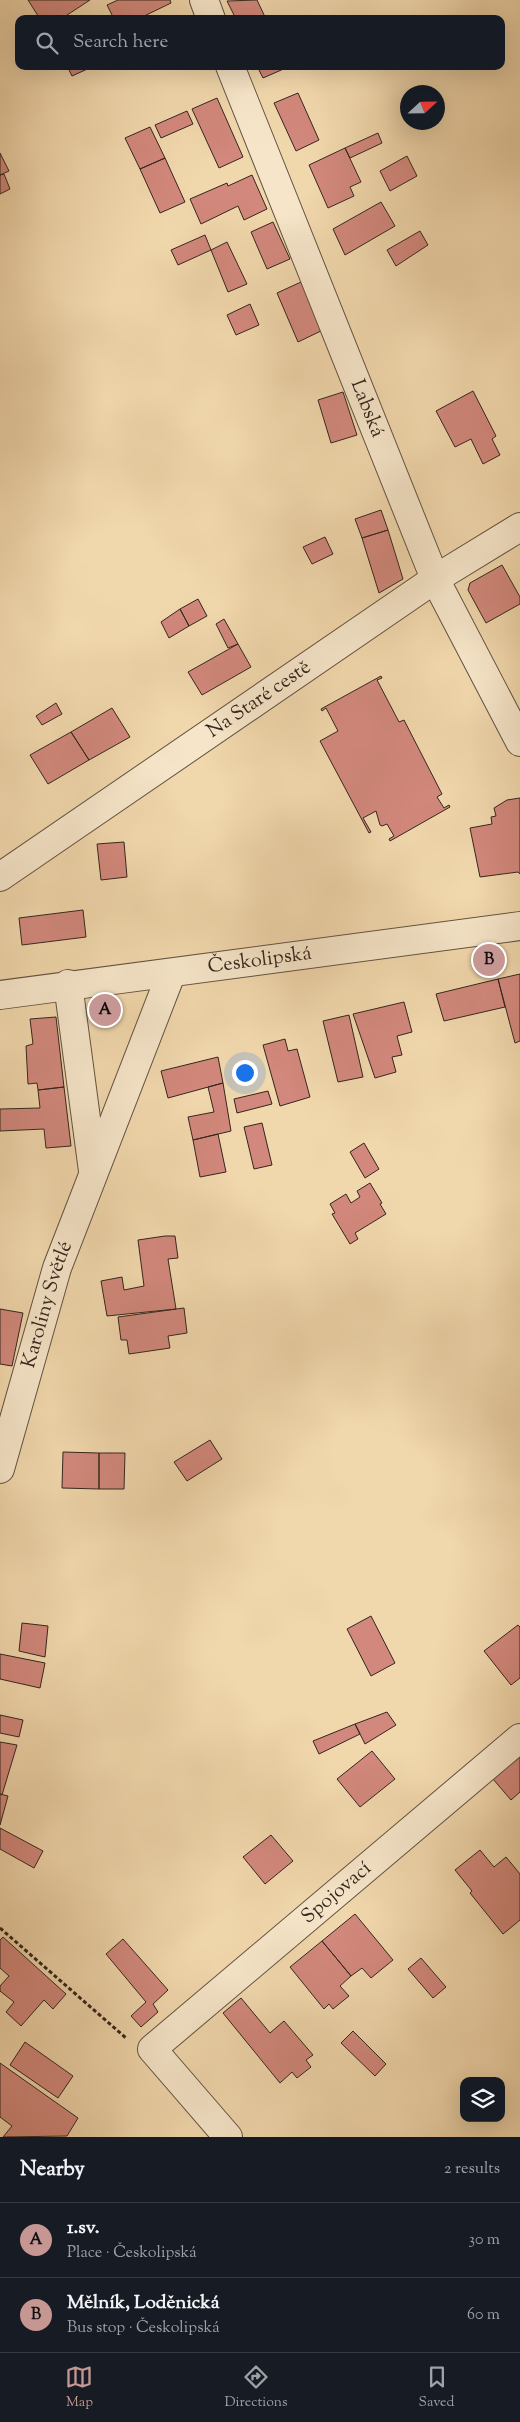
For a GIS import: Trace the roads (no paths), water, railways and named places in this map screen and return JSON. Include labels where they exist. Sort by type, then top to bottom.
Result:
[{"type":"street","points":[[204,0],[210,15]]},
{"type":"street","name":"Labská","points":[[232,70],[434,579],[520,742]]},
{"type":"street","name":"Na Staré cestě","points":[[0,877],[434,579],[520,527]]},
{"type":"street","name":"Českolipská","points":[[0,995],[68,984],[171,974],[520,926]]},
{"type":"street","name":"Karoliny Světlé","points":[[0,1469],[57,1268],[171,974]]},
{"type":"street","name":"Karoliny Světlé","points":[[68,984],[93,1172]]},
{"type":"street","name":"Spojovací","points":[[228,2137],[152,2049],[520,1738]]},
{"type":"place","name":"Mělník, Loděnická","points":[[489,960]]},
{"type":"place","name":"1.sv.","points":[[105,1010]]}]
